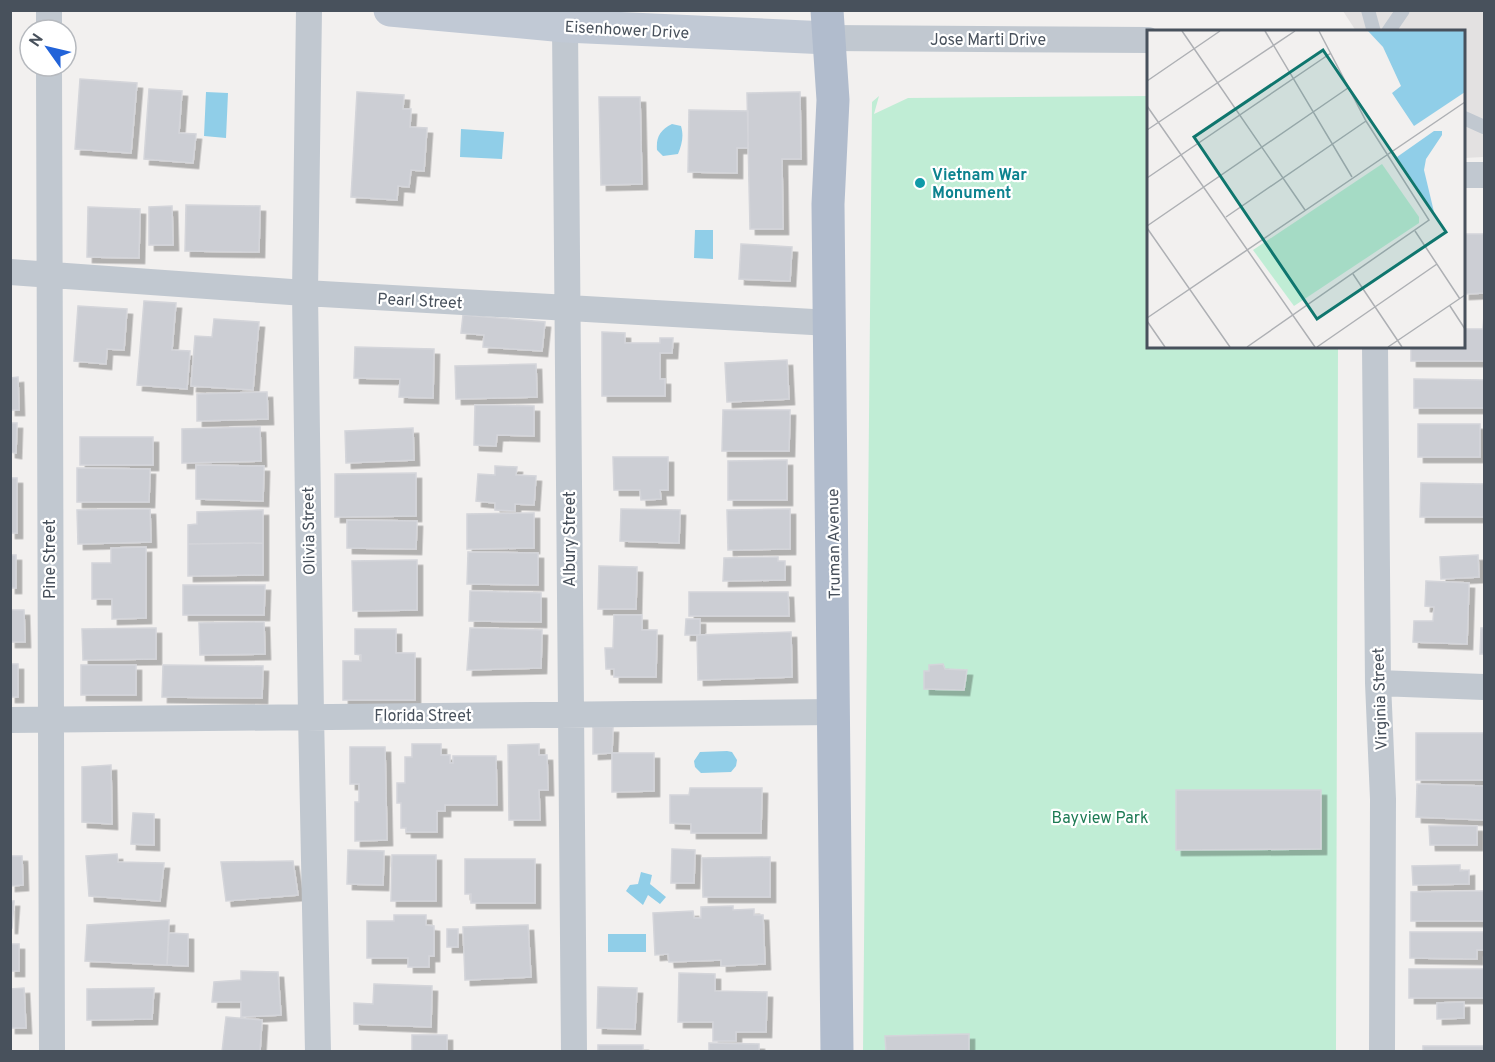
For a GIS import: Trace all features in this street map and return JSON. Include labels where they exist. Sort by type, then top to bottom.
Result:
[{"type":"main road","name":"Truman Avenue","points":[[827,24],[833,100],[828,204],[837,1052]]},
{"type":"street","name":"Olivia Street","points":[[309,10],[305,293],[318,1052]]},
{"type":"street","name":"Eisenhower Drive","points":[[390,10],[565,26],[827,24]]},
{"type":"street","name":"Jose Marti Drive","points":[[827,24],[1147,40]]},
{"type":"street","name":"Albury Street","points":[[565,26],[574,1052]]},
{"type":"street","name":"Pine Street","points":[[49,78],[52,1052]]},
{"type":"street","points":[[1465,175],[1485,175]]},
{"type":"street","name":"Pearl Street","points":[[10,272],[305,293],[830,323]]},
{"type":"street","name":"Virginia Street","points":[[1375,348],[1378,683],[1383,799],[1382,1052]]},
{"type":"street","points":[[1378,683],[1485,687]]},
{"type":"street","name":"Florida Street","points":[[10,720],[835,712]]},
{"type":"lane","points":[[1368,10],[1373,30]]},
{"type":"lane","points":[[1389,30],[1403,10]]},
{"type":"lane","points":[[1465,118],[1485,127]]},
{"type":"shaded area","points":[[1343,11],[1484,11],[1484,157],[1465,158],[1465,30],[1355,30]]},
{"type":"green space","name":"Bayview Park","points":[[879,96],[874,114],[908,98],[1147,96],[1147,348],[1338,348],[1336,1051],[863,1052],[872,102]]},
{"type":"water","points":[[206,92],[228,93],[226,138],[204,136]]},
{"type":"water","points":[[672,124],[681,126],[681,147],[678,154],[663,156],[657,150],[657,141],[662,131]]},
{"type":"water","points":[[461,129],[504,132],[502,159],[460,157]]},
{"type":"water","points":[[695,230],[713,230],[713,259],[694,258]]},
{"type":"water","points":[[700,752],[732,752],[737,760],[731,772],[701,773],[695,767],[694,761]]},
{"type":"water","points":[[641,872],[652,875],[650,884],[666,897],[660,904],[648,895],[643,905],[626,891],[630,885],[638,884]]},
{"type":"water","points":[[608,934],[646,934],[646,952],[608,952]]},
{"type":"building","points":[[80,79],[137,83],[131,153],[75,149]]},
{"type":"building","points":[[149,89],[182,91],[179,133],[196,134],[193,163],[144,159]]},
{"type":"building","points":[[357,92],[404,95],[403,109],[411,109],[410,127],[427,128],[424,171],[411,170],[409,187],[398,186],[397,200],[351,197]]},
{"type":"building","points":[[800,92],[801,159],[782,159],[783,229],[750,229],[747,93]]},
{"type":"building","points":[[599,97],[640,97],[642,184],[601,185]]},
{"type":"building","points":[[689,110],[748,111],[748,148],[737,148],[737,173],[688,172]]},
{"type":"building","points":[[186,205],[260,206],[259,252],[185,251]]},
{"type":"building","points":[[172,206],[173,245],[149,245],[149,207]]},
{"type":"building","points":[[88,207],[140,209],[139,258],[87,257]]},
{"type":"building","points":[[1465,234],[1484,234],[1484,293],[1465,294]]},
{"type":"building","points":[[741,244],[792,247],[790,281],[739,279]]},
{"type":"building","points":[[144,301],[176,303],[172,350],[190,351],[187,389],[137,385]]},
{"type":"building","points":[[78,306],[127,309],[124,350],[107,349],[106,364],[74,361]]},
{"type":"building","points":[[463,315],[545,322],[542,351],[483,347],[484,335],[461,333]]},
{"type":"building","points":[[1484,315],[1484,361],[1411,361],[1411,348],[1465,348],[1465,329],[1483,329]]},
{"type":"building","points":[[214,319],[259,322],[253,390],[191,386],[195,336],[212,337]]},
{"type":"building","points":[[602,332],[625,333],[625,343],[660,343],[660,338],[673,338],[672,353],[660,353],[660,379],[665,379],[665,396],[602,396]]},
{"type":"building","points":[[355,347],[434,349],[433,398],[399,397],[400,379],[354,378]]},
{"type":"building","points":[[787,360],[789,399],[727,402],[725,363]]},
{"type":"building","points":[[536,364],[537,397],[456,399],[455,366]]},
{"type":"building","points":[[18,377],[19,410],[10,410],[10,378]]},
{"type":"building","points":[[1414,379],[1484,380],[1484,408],[1414,408]]},
{"type":"building","points":[[267,392],[268,419],[197,421],[197,394]]},
{"type":"building","points":[[475,405],[534,406],[534,436],[497,435],[496,446],[474,445]]},
{"type":"building","points":[[723,410],[790,410],[789,451],[722,451]]},
{"type":"building","points":[[10,423],[17,423],[16,453],[10,452]]},
{"type":"building","points":[[1418,424],[1480,424],[1480,457],[1418,457]]},
{"type":"building","points":[[260,427],[261,461],[182,463],[182,429]]},
{"type":"building","points":[[413,428],[414,460],[346,463],[345,431]]},
{"type":"building","points":[[80,437],[153,437],[153,465],[80,465]]},
{"type":"building","points":[[613,457],[668,457],[668,490],[660,490],[661,499],[641,500],[640,490],[614,490]]},
{"type":"building","points":[[787,460],[787,500],[728,500],[728,461]]},
{"type":"building","points":[[196,465],[264,466],[263,501],[196,499]]},
{"type":"building","points":[[495,466],[517,467],[516,475],[536,476],[534,505],[515,504],[515,511],[495,510],[495,503],[476,501],[478,474],[495,475]]},
{"type":"building","points":[[77,468],[150,469],[149,502],[77,502]]},
{"type":"building","points":[[416,473],[416,516],[335,517],[335,474]]},
{"type":"building","points":[[10,478],[17,478],[17,533],[10,533]]},
{"type":"building","points":[[1421,483],[1484,484],[1484,517],[1420,517]]},
{"type":"building","points":[[150,509],[151,542],[78,544],[77,510]]},
{"type":"building","points":[[621,509],[680,510],[679,543],[620,541]]},
{"type":"building","points":[[790,509],[790,549],[728,550],[727,510]]},
{"type":"building","points":[[263,510],[263,543],[188,544],[188,525],[197,524],[197,512]]},
{"type":"building","points":[[534,513],[534,548],[467,549],[467,514]]},
{"type":"building","points":[[347,520],[417,521],[416,549],[347,548]]},
{"type":"building","points":[[263,543],[263,575],[188,576],[188,544]]},
{"type":"building","points":[[146,547],[146,618],[112,619],[112,599],[92,599],[92,563],[111,563],[111,548]]},
{"type":"building","points":[[468,552],[538,553],[538,585],[467,584]]},
{"type":"building","points":[[10,555],[16,555],[16,588],[10,588]]},
{"type":"building","points":[[1478,555],[1479,577],[1441,579],[1440,557]]},
{"type":"building","points":[[778,557],[778,561],[785,561],[785,580],[723,581],[724,558]]},
{"type":"building","points":[[417,560],[417,610],[353,611],[352,561]]},
{"type":"building","points":[[599,566],[637,567],[636,609],[598,609]]},
{"type":"building","points":[[1426,581],[1469,583],[1467,644],[1413,642],[1414,621],[1433,621],[1434,607],[1425,606]]},
{"type":"building","points":[[183,585],[265,585],[264,615],[183,615]]},
{"type":"building","points":[[470,591],[541,593],[541,622],[469,621]]},
{"type":"building","points":[[689,592],[788,592],[789,616],[689,616]]},
{"type":"building","points":[[10,610],[24,610],[25,642],[10,642]]},
{"type":"building","points":[[614,615],[642,615],[642,630],[657,630],[656,677],[614,677],[614,669],[606,669],[605,648],[613,648]]},
{"type":"building","points":[[686,619],[700,619],[700,635],[685,635]]},
{"type":"building","points":[[264,622],[265,654],[200,655],[199,623]]},
{"type":"building","points":[[156,628],[156,659],[83,660],[82,629]]},
{"type":"building","points":[[470,628],[542,630],[541,668],[467,670]]},
{"type":"building","points":[[1481,628],[1484,628],[1484,654],[1480,654]]},
{"type":"building","points":[[355,629],[396,629],[396,653],[415,653],[415,700],[343,700],[343,661],[361,661],[361,655],[355,654]]},
{"type":"building","points":[[791,632],[792,677],[698,680],[697,635]]},
{"type":"building","points":[[10,664],[18,664],[18,697],[10,697]]},
{"type":"building","points":[[943,664],[945,669],[967,670],[964,690],[924,689],[924,671],[929,671],[929,665]]},
{"type":"building","points":[[81,665],[136,665],[136,695],[81,695]]},
{"type":"building","points":[[163,665],[263,666],[262,698],[162,697]]},
{"type":"building","points":[[593,727],[613,727],[612,753],[593,754]]},
{"type":"building","points":[[1416,733],[1484,733],[1484,780],[1416,780]]},
{"type":"building","points":[[412,744],[441,744],[441,755],[450,755],[450,763],[453,763],[453,756],[496,756],[497,805],[445,805],[445,811],[437,811],[437,832],[406,832],[406,828],[401,828],[401,803],[397,803],[397,783],[405,783],[405,757],[412,757]]},
{"type":"building","points":[[539,744],[539,755],[547,755],[548,790],[539,790],[540,820],[509,820],[508,745]]},
{"type":"building","points":[[350,747],[385,747],[387,840],[355,841],[355,802],[359,802],[359,784],[350,784]]},
{"type":"building","points":[[612,753],[654,753],[654,791],[612,792]]},
{"type":"building","points":[[111,765],[112,824],[82,822],[82,767]]},
{"type":"building","points":[[1417,784],[1484,786],[1484,820],[1416,817]]},
{"type":"building","points":[[690,788],[762,788],[761,833],[691,833],[691,824],[670,823],[670,795],[689,795]]},
{"type":"building","points":[[1176,790],[1321,790],[1321,849],[1176,850]]},
{"type":"building","points":[[133,813],[154,814],[154,845],[131,844]]},
{"type":"building","points":[[1429,826],[1477,826],[1477,845],[1430,845]]},
{"type":"building","points":[[672,849],[695,850],[694,883],[671,883]]},
{"type":"building","points":[[348,850],[384,851],[383,885],[347,884]]},
{"type":"building","points":[[117,854],[118,862],[164,863],[160,901],[89,896],[86,856]]},
{"type":"building","points":[[392,855],[436,855],[436,901],[391,901]]},
{"type":"building","points":[[10,856],[22,856],[23,885],[10,886]]},
{"type":"building","points":[[770,857],[770,897],[703,897],[702,858]]},
{"type":"building","points":[[465,859],[535,859],[535,903],[471,903],[471,894],[465,894]]},
{"type":"building","points":[[293,861],[298,895],[226,901],[221,862]]},
{"type":"building","points":[[1460,865],[1460,871],[1469,870],[1469,884],[1413,885],[1412,866]]},
{"type":"building","points":[[1484,891],[1484,921],[1411,921],[1411,892]]},
{"type":"building","points":[[10,901],[14,901],[12,928],[10,928]]},
{"type":"building","points":[[733,906],[733,910],[754,909],[754,915],[763,915],[765,964],[721,966],[721,960],[669,962],[668,954],[655,955],[653,913],[693,911],[694,918],[701,918],[701,907]]},
{"type":"building","points":[[394,915],[426,915],[426,925],[434,926],[434,956],[429,956],[429,967],[408,967],[408,958],[367,958],[367,921],[394,921]]},
{"type":"building","points":[[169,920],[167,965],[85,961],[87,925]]},
{"type":"building","points":[[528,925],[531,977],[465,980],[463,927]]},
{"type":"building","points":[[447,929],[458,929],[458,947],[447,947]]},
{"type":"building","points":[[1410,932],[1484,932],[1484,950],[1477,950],[1477,959],[1410,958]]},
{"type":"building","points":[[169,933],[188,934],[188,966],[167,965]]},
{"type":"building","points":[[10,944],[19,944],[19,971],[10,971]]},
{"type":"building","points":[[1409,969],[1484,969],[1484,998],[1409,998]]},
{"type":"building","points":[[241,971],[278,972],[281,1015],[241,1017],[241,1002],[212,1002],[214,982],[241,980]]},
{"type":"building","points":[[679,973],[715,974],[715,991],[767,992],[766,1032],[736,1032],[736,1041],[713,1041],[713,1022],[678,1022]]},
{"type":"building","points":[[374,984],[432,986],[431,1027],[354,1024],[354,1003],[373,1004]]},
{"type":"building","points":[[598,987],[637,988],[635,1029],[597,1028]]},
{"type":"building","points":[[24,988],[26,1028],[10,1028],[10,989]]},
{"type":"building","points":[[154,988],[152,1019],[87,1020],[87,989]]},
{"type":"building","points":[[1464,1002],[1464,1018],[1437,1019],[1437,1003]]},
{"type":"building","points":[[226,1017],[262,1020],[260,1052],[222,1052]]},
{"type":"building","points":[[969,1034],[969,1052],[886,1052],[885,1036]]},
{"type":"building","points":[[412,1035],[447,1035],[447,1052],[412,1052]]},
{"type":"building","points":[[709,1043],[759,1044],[759,1052],[709,1052]]},
{"type":"building","points":[[598,1045],[643,1045],[643,1052],[598,1052]]},
{"type":"building","points":[[1423,1046],[1484,1046],[1484,1052],[1423,1052]]},
{"type":"place","name":"Vietnam War Monument","points":[[920,183]]}]
